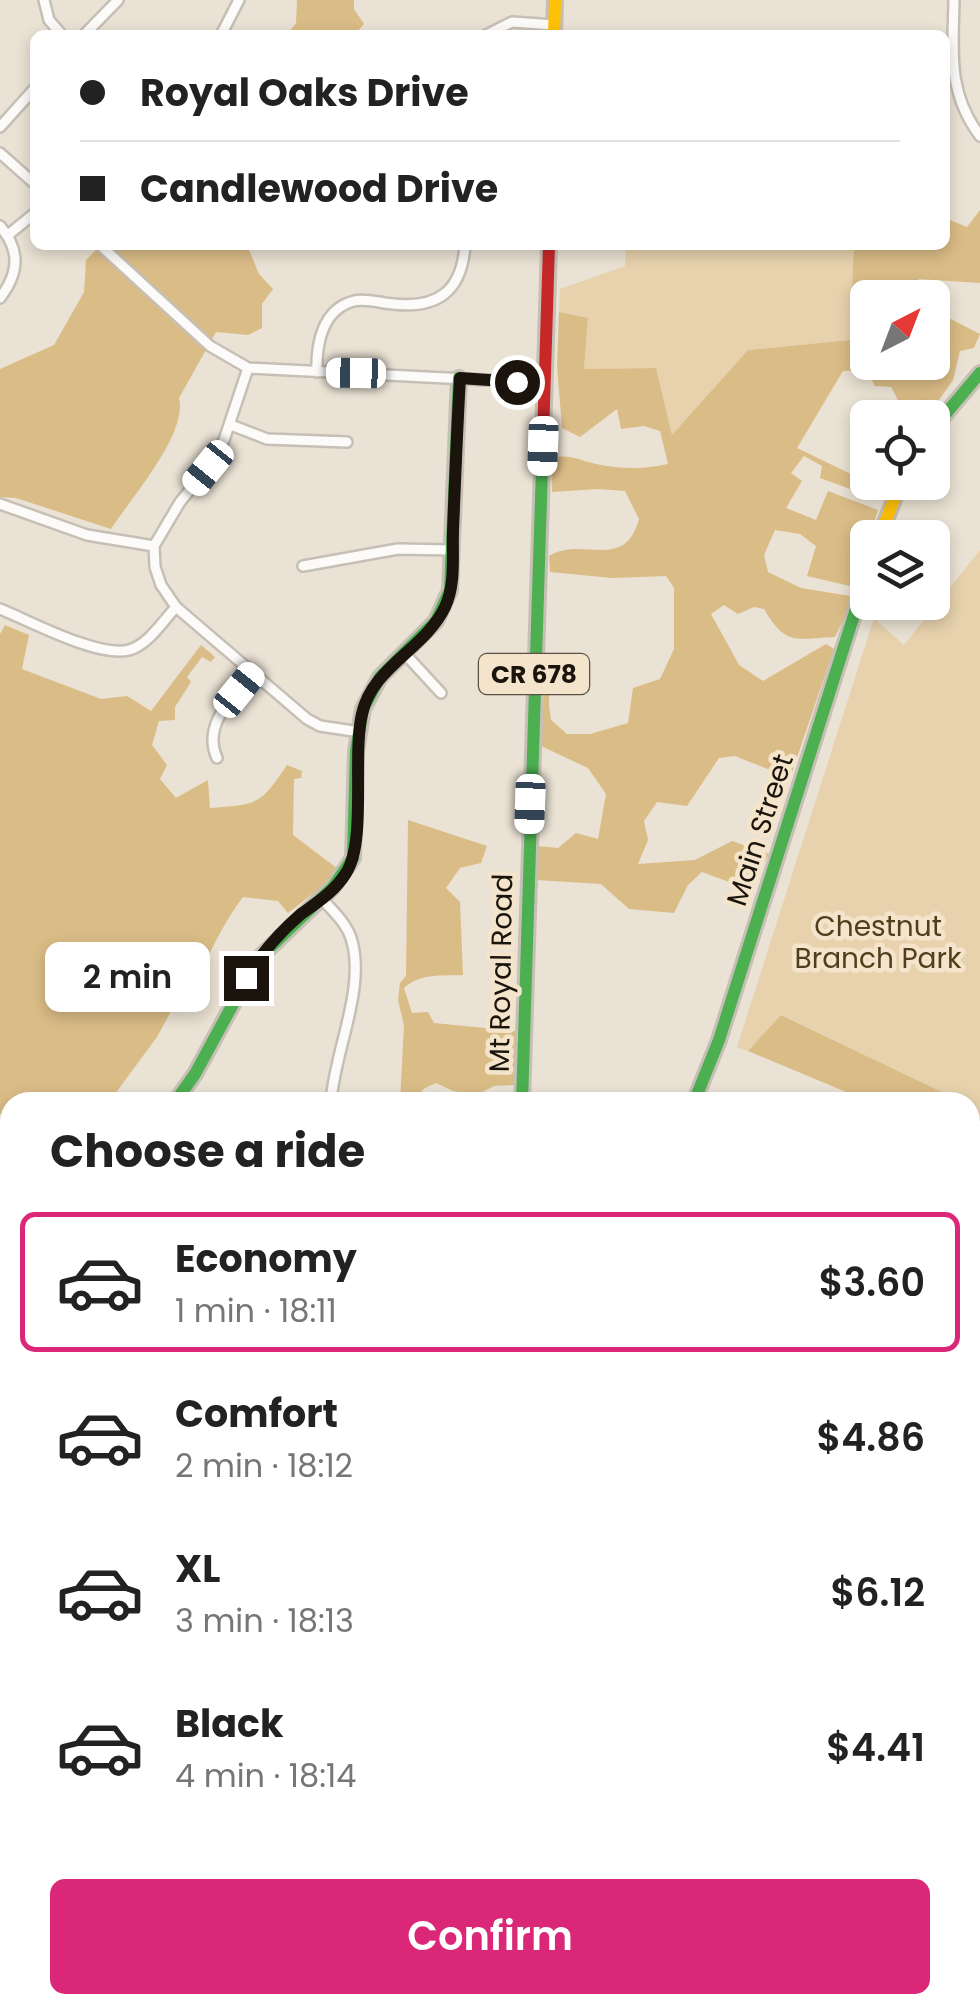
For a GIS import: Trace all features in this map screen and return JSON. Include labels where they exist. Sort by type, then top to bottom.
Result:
[{"type":"main road","points":[[554,30],[555,0]]},
{"type":"main road","name":"Mt Royal Road","points":[[522,1092],[549,250]]},
{"type":"main road","points":[[950,409],[980,373]]},
{"type":"main road","points":[[182,1092],[257,960],[300,916],[323,900],[346,874],[353,858],[362,713],[372,689],[430,630],[447,602],[452,576],[460,378]]},
{"type":"main road","name":"Main Street","points":[[698,1092],[720,1040],[853,620]]},
{"type":"street","points":[[44,0],[49,20],[58,30]]},
{"type":"street","points":[[89,30],[118,0]]},
{"type":"street","points":[[224,30],[239,0]]},
{"type":"street","points":[[954,0],[952,77],[962,106],[980,136]]},
{"type":"street","points":[[496,30],[512,22],[554,30]]},
{"type":"street","points":[[0,126],[30,93]]},
{"type":"street","points":[[0,152],[30,179]]},
{"type":"street","points":[[8,235],[30,217]]},
{"type":"street","points":[[0,226],[18,261],[11,283],[0,298]]},
{"type":"street","points":[[105,250],[210,346],[248,368],[546,383]]},
{"type":"street","points":[[317,372],[321,333],[342,307],[354,301],[404,305],[436,300],[462,272],[464,250]]},
{"type":"street","points":[[248,368],[218,453],[180,502],[154,546],[158,576],[176,607],[252,674],[320,726],[360,732]]},
{"type":"street","points":[[231,425],[267,439],[348,442]]},
{"type":"street","points":[[0,504],[87,535],[154,546]]},
{"type":"street","points":[[303,566],[398,549],[452,550]]},
{"type":"street","points":[[0,609],[92,646],[128,650],[146,640],[176,607]]},
{"type":"street","points":[[406,654],[441,693]]},
{"type":"street","points":[[217,758],[213,749],[215,725],[252,674]]},
{"type":"street","points":[[323,900],[349,933],[354,957],[348,1019],[331,1092]]},
{"type":"green space","points":[[626,250],[854,250],[850,340],[748,350],[672,436],[656,368],[584,369],[588,318],[559,312],[560,289],[625,266]]},
{"type":"green space","name":"Chestnut Branch Park","points":[[980,550],[980,1092],[942,1092],[782,1015],[748,1051],[737,1047],[876,620],[904,645],[924,620],[950,620],[950,588]]},
{"type":"shaded area","points":[[297,0],[354,0],[354,9],[364,24],[359,30],[291,30],[296,23]]},
{"type":"shaded area","points":[[980,210],[980,283],[853,280],[854,250],[950,250],[950,220],[967,227]]},
{"type":"shaded area","points":[[96,250],[249,250],[259,274],[273,289],[262,304],[262,328],[248,335],[216,332],[179,398],[179,413],[167,447],[111,529],[16,498],[0,497],[0,369],[54,345],[84,292],[86,260]]},
{"type":"shaded area","points":[[559,312],[588,318],[584,369],[656,368],[672,435],[748,350],[850,340],[850,371],[843,371],[797,448],[850,474],[850,489],[820,478],[822,466],[804,456],[791,473],[802,481],[786,508],[816,520],[828,491],[878,510],[875,520],[850,520],[850,586],[807,576],[816,546],[800,534],[775,530],[764,555],[768,572],[801,588],[850,596],[835,637],[793,638],[779,629],[764,609],[754,607],[738,614],[724,605],[711,614],[739,665],[763,681],[826,644],[834,649],[790,778],[735,756],[719,758],[687,806],[657,802],[644,821],[648,840],[638,864],[695,860],[732,841],[769,854],[748,889],[702,872],[688,885],[674,913],[629,909],[601,884],[536,880],[537,846],[558,848],[576,833],[598,839],[606,794],[588,768],[541,746],[545,674],[554,673],[563,681],[550,692],[549,702],[551,720],[567,734],[590,734],[628,723],[633,688],[660,679],[674,649],[674,588],[666,576],[612,578],[550,572],[549,556],[575,549],[613,549],[623,545],[639,519],[625,491],[552,492],[551,458],[567,457],[621,468],[668,464],[660,431],[644,426],[621,429],[617,409],[580,437],[562,428],[557,366]]},
{"type":"shaded area","points":[[950,319],[980,334],[974,348],[960,351],[953,380],[939,400],[898,400],[891,387],[875,386],[872,380],[950,380]]},
{"type":"shaded area","points":[[5,625],[29,635],[22,669],[101,699],[127,696],[151,711],[201,645],[215,657],[211,662],[202,657],[187,677],[191,682],[175,707],[175,720],[159,721],[152,745],[167,765],[160,779],[176,798],[208,780],[210,808],[257,800],[287,765],[302,771],[301,778],[294,779],[293,835],[338,869],[328,882],[288,913],[278,901],[243,897],[193,984],[187,982],[157,1037],[116,1092],[0,1092],[0,634]]},
{"type":"shaded area","points":[[408,820],[487,846],[481,863],[460,868],[446,888],[460,902],[463,975],[432,976],[410,983],[404,988],[412,1013],[428,1012],[434,1023],[516,1031],[514,1085],[459,1092],[436,1083],[421,1092],[401,1092],[404,1025],[398,1000],[400,983],[406,976]]},
{"type":"shaded area","points":[[781,1015],[942,1092],[846,1092],[748,1051]]},
{"type":"traffic: fast","points":[[950,409],[980,373]]},
{"type":"traffic: fast","points":[[182,1092],[257,960],[333,887],[353,858],[356,751],[363,709],[380,677],[436,621],[450,590],[459,378]]},
{"type":"traffic: fast","points":[[522,1092],[543,436]]},
{"type":"traffic: fast","points":[[698,1092],[719,1040],[852,620]]},
{"type":"traffic: slow","points":[[554,30],[555,0]]},
{"type":"traffic: slow","points":[[886,520],[894,500]]},
{"type":"traffic: jam","points":[[543,436],[549,250]]},
{"type":"route","points":[[246,978],[271,944],[323,900],[346,874],[356,840],[360,732],[368,694],[430,630],[447,602],[453,563],[460,378],[517,382]]}]
